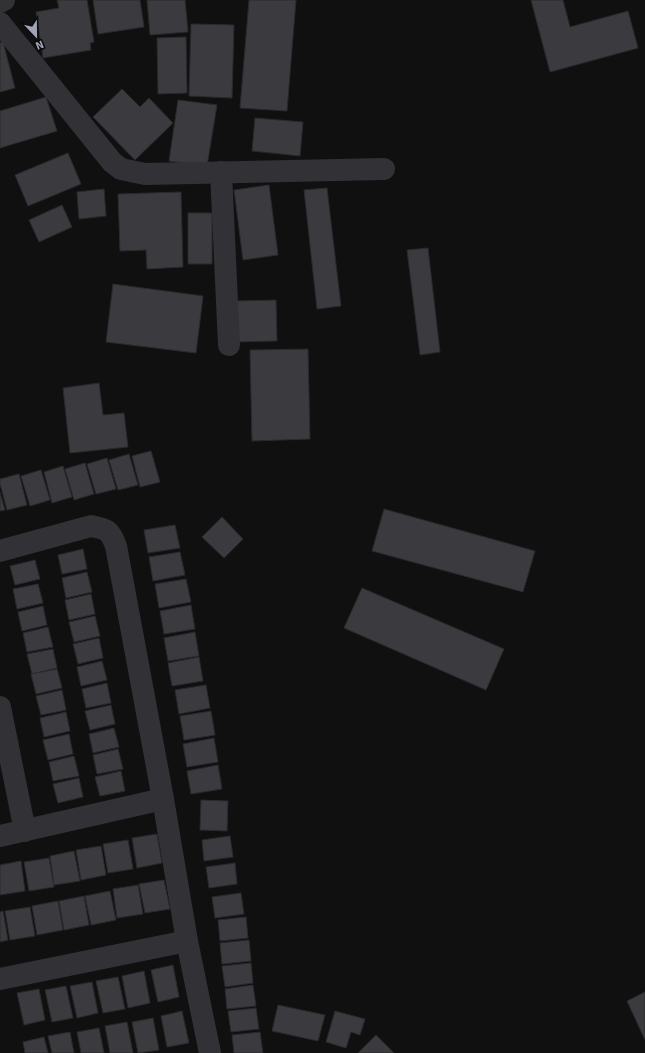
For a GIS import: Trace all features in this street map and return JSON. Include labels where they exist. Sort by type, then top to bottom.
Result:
[{"type":"street","points":[[0,2],[4,0]]},
{"type":"street","points":[[0,23],[112,162],[121,169],[145,174],[384,169]]},
{"type":"street","points":[[221,172],[229,344]]},
{"type":"street","points":[[0,551],[91,526],[105,528],[113,537],[210,1053]]},
{"type":"street","points":[[0,707],[25,831]]},
{"type":"street","points":[[0,836],[163,798]]},
{"type":"street","points":[[0,979],[188,941]]},
{"type":"building","points":[[57,0],[87,0],[94,42],[90,43],[91,50],[43,58],[36,12],[59,8]]},
{"type":"building","points":[[93,0],[140,0],[144,27],[98,34]]},
{"type":"building","points":[[147,0],[185,0],[188,32],[150,35]]},
{"type":"building","points":[[249,0],[296,0],[287,111],[240,108]]},
{"type":"building","points":[[531,0],[563,0],[570,27],[628,11],[638,48],[550,72]]},
{"type":"building","points":[[191,24],[234,25],[232,98],[189,96]]},
{"type":"building","points":[[186,37],[187,93],[158,94],[157,38]]},
{"type":"building","points":[[3,42],[15,88],[0,92],[0,43]]},
{"type":"building","points":[[122,89],[140,107],[149,98],[173,123],[135,160],[93,117]]},
{"type":"building","points":[[46,97],[57,131],[0,148],[0,111]]},
{"type":"building","points":[[178,100],[217,105],[207,166],[169,161]]},
{"type":"building","points":[[255,118],[303,122],[300,156],[252,151]]},
{"type":"building","points":[[68,153],[81,184],[28,206],[15,175]]},
{"type":"building","points":[[269,185],[278,255],[243,260],[234,190]]},
{"type":"building","points":[[327,188],[341,306],[317,309],[304,190]]},
{"type":"building","points":[[104,189],[106,216],[79,219],[77,192]]},
{"type":"building","points":[[181,192],[183,267],[147,269],[146,250],[120,251],[118,194]]},
{"type":"building","points":[[62,205],[72,227],[39,242],[29,220]]},
{"type":"building","points":[[188,213],[212,213],[212,264],[188,264]]},
{"type":"building","points":[[428,248],[440,352],[420,355],[407,250]]},
{"type":"building","points":[[113,284],[203,296],[196,353],[106,342]]},
{"type":"building","points":[[276,300],[277,341],[235,342],[235,301]]},
{"type":"building","points":[[308,349],[310,439],[252,441],[250,350]]},
{"type":"building","points":[[99,383],[103,415],[124,413],[128,447],[70,453],[63,388]]},
{"type":"building","points":[[151,451],[160,482],[140,487],[132,456]]},
{"type":"building","points":[[129,454],[138,485],[118,490],[109,460]]},
{"type":"building","points":[[107,458],[116,489],[96,494],[87,464]]},
{"type":"building","points":[[85,463],[94,494],[74,500],[65,469]]},
{"type":"building","points":[[63,466],[72,497],[52,503],[44,472]]},
{"type":"building","points":[[41,470],[50,500],[30,506],[21,476]]},
{"type":"building","points":[[19,474],[27,505],[7,510],[0,479]]},
{"type":"building","points":[[0,492],[5,510],[0,511]]},
{"type":"building","points":[[384,509],[535,551],[523,592],[372,551]]},
{"type":"building","points":[[222,517],[243,539],[224,558],[202,537]]},
{"type":"building","points":[[175,525],[180,548],[148,553],[144,530]]},
{"type":"building","points":[[83,549],[87,569],[62,574],[58,555]]},
{"type":"building","points":[[180,552],[185,575],[153,581],[149,557]]},
{"type":"building","points":[[35,560],[40,579],[15,585],[10,566]]},
{"type":"building","points":[[87,572],[92,592],[66,598],[62,578]]},
{"type":"building","points":[[186,579],[191,602],[159,608],[155,584]]},
{"type":"building","points":[[38,584],[43,603],[17,609],[13,589]]},
{"type":"building","points":[[362,588],[504,649],[486,690],[344,628]]},
{"type":"building","points":[[91,594],[95,614],[69,620],[65,600]]},
{"type":"building","points":[[191,605],[195,629],[164,634],[160,611]]},
{"type":"building","points":[[43,606],[47,625],[22,631],[18,612]]},
{"type":"building","points":[[95,616],[100,636],[74,642],[69,622]]},
{"type":"building","points":[[48,627],[53,647],[27,652],[23,633]]},
{"type":"building","points":[[195,632],[199,656],[168,661],[164,638]]},
{"type":"building","points":[[99,638],[103,658],[78,664],[73,644]]},
{"type":"building","points":[[53,649],[57,668],[32,674],[27,654]]},
{"type":"building","points":[[199,657],[203,681],[172,686],[168,663]]},
{"type":"building","points":[[102,661],[107,680],[81,686],[77,667]]},
{"type":"building","points":[[57,669],[62,688],[36,694],[31,674]]},
{"type":"building","points":[[107,683],[111,703],[86,708],[82,689]]},
{"type":"building","points":[[206,685],[210,708],[179,714],[175,690]]},
{"type":"building","points":[[62,690],[66,710],[41,715],[36,696]]},
{"type":"building","points":[[111,705],[115,724],[90,730],[85,711]]},
{"type":"building","points":[[211,711],[215,735],[184,740],[180,716]]},
{"type":"building","points":[[66,712],[70,731],[44,737],[40,718]]},
{"type":"building","points":[[114,728],[119,747],[93,753],[89,734]]},
{"type":"building","points":[[69,734],[73,754],[48,760],[43,740]]},
{"type":"building","points":[[214,738],[218,762],[187,767],[183,744]]},
{"type":"building","points":[[118,749],[123,769],[97,774],[93,755]]},
{"type":"building","points":[[74,756],[79,776],[53,781],[49,762]]},
{"type":"building","points":[[218,765],[222,789],[191,794],[187,771]]},
{"type":"building","points":[[121,771],[125,791],[100,796],[95,777]]},
{"type":"building","points":[[79,778],[83,797],[58,803],[53,784]]},
{"type":"building","points":[[201,800],[228,801],[227,831],[200,830]]},
{"type":"building","points":[[157,834],[162,863],[137,868],[132,838]]},
{"type":"building","points":[[230,836],[233,857],[204,861],[202,840]]},
{"type":"building","points":[[128,840],[133,869],[108,873],[103,844]]},
{"type":"building","points":[[101,846],[106,875],[81,880],[76,850]]},
{"type":"building","points":[[74,851],[80,881],[54,885],[50,856]]},
{"type":"building","points":[[49,858],[54,887],[29,891],[24,862]]},
{"type":"building","points":[[21,861],[25,891],[0,895],[0,865]]},
{"type":"building","points":[[235,863],[237,884],[209,888],[206,867]]},
{"type":"building","points":[[164,880],[170,909],[145,913],[139,884]]},
{"type":"building","points":[[138,885],[143,914],[117,918],[113,889]]},
{"type":"building","points":[[110,891],[116,920],[91,925],[85,896]]},
{"type":"building","points":[[241,893],[244,914],[215,918],[212,897]]},
{"type":"building","points":[[84,896],[89,925],[64,930],[59,901]]},
{"type":"building","points":[[58,901],[63,930],[37,935],[32,906]]},
{"type":"building","points":[[30,907],[35,936],[10,940],[5,911]]},
{"type":"building","points":[[3,911],[8,940],[0,942],[0,912]]},
{"type":"building","points":[[246,917],[248,938],[220,941],[218,920]]},
{"type":"building","points":[[249,940],[251,961],[222,964],[220,943]]},
{"type":"building","points":[[251,963],[253,983],[225,987],[222,966]]},
{"type":"building","points":[[173,965],[179,997],[158,1002],[151,970]]},
{"type":"building","points":[[144,971],[150,1003],[128,1008],[122,976]]},
{"type":"building","points":[[118,977],[125,1009],[103,1013],[96,981]]},
{"type":"building","points":[[92,982],[98,1013],[77,1018],[70,986]]},
{"type":"building","points":[[253,985],[256,1006],[227,1009],[225,989]]},
{"type":"building","points":[[66,986],[73,1018],[52,1022],[45,990]]},
{"type":"building","points":[[39,989],[45,1020],[24,1025],[17,993]]},
{"type":"building","points":[[645,992],[645,1040],[627,1001]]},
{"type":"building","points":[[278,1005],[325,1015],[318,1041],[272,1031]]},
{"type":"building","points":[[256,1008],[259,1029],[231,1032],[228,1011]]},
{"type":"building","points":[[182,1011],[189,1043],[167,1047],[161,1016]]},
{"type":"building","points":[[335,1011],[365,1019],[360,1035],[351,1032],[346,1048],[326,1042]]},
{"type":"building","points":[[153,1018],[159,1050],[138,1053],[132,1022]]},
{"type":"building","points":[[127,1022],[133,1053],[110,1053],[105,1026]]},
{"type":"building","points":[[99,1028],[104,1053],[81,1053],[77,1032]]},
{"type":"building","points":[[70,1032],[74,1053],[52,1053],[48,1036]]},
{"type":"building","points":[[260,1032],[263,1053],[234,1053],[232,1035]]},
{"type":"building","points":[[376,1035],[394,1053],[358,1053]]},
{"type":"building","points":[[44,1037],[48,1053],[25,1053],[23,1042]]}]
